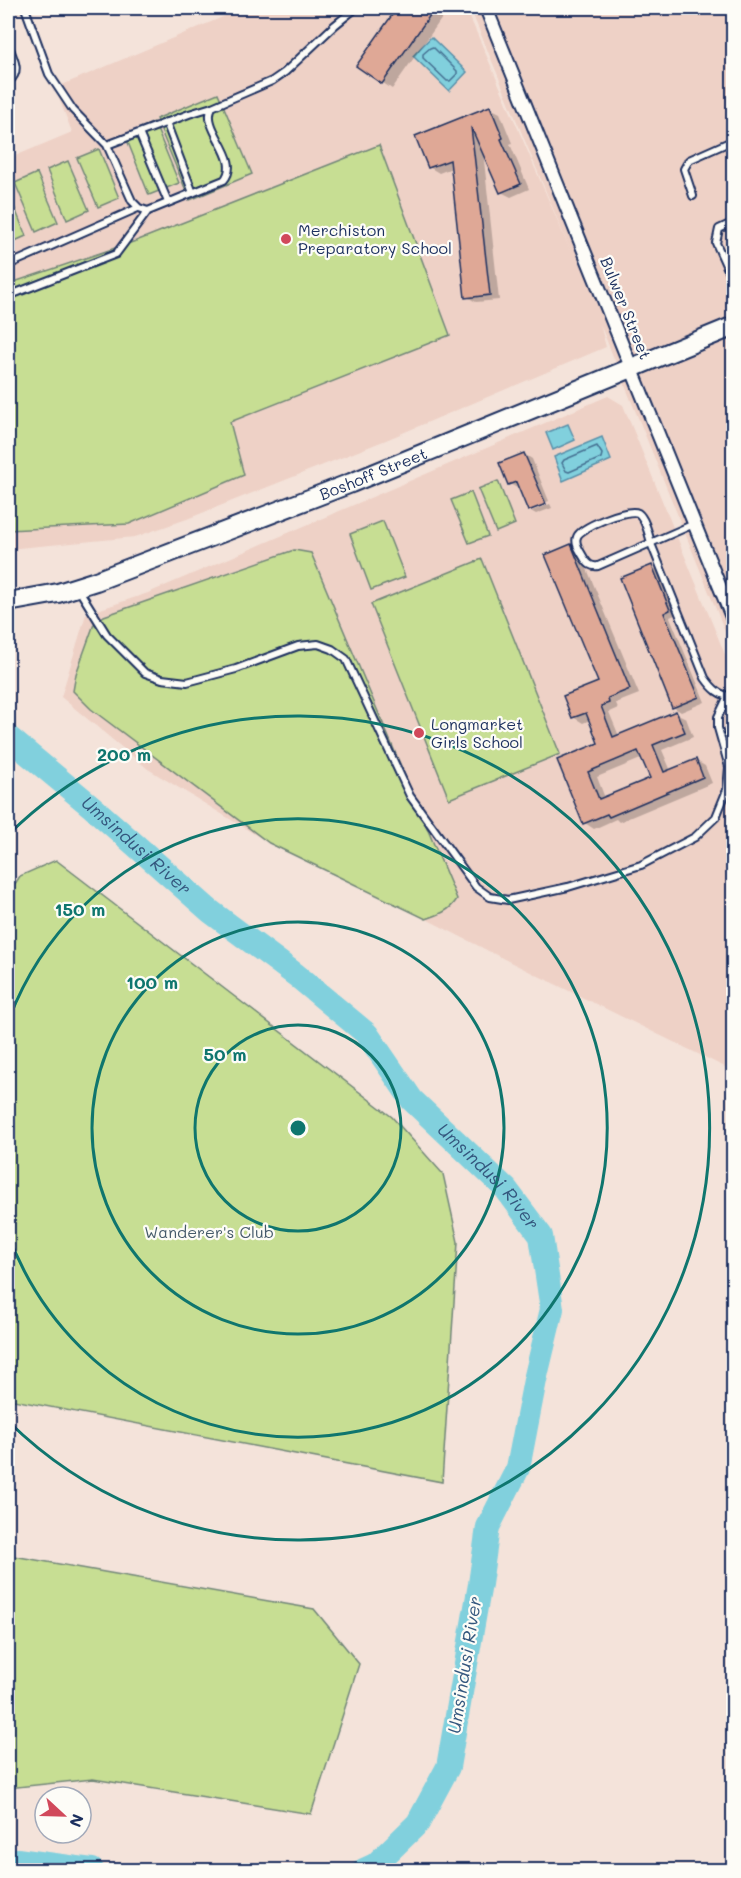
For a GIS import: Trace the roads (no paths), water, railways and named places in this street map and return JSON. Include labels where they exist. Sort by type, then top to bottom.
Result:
[{"type":"main road","name":"Boshoff Street","points":[[8,602],[58,593],[77,587],[351,483],[734,326]]},
{"type":"street","name":"Bulwer Street","points":[[486,8],[734,622]]},
{"type":"street","points":[[8,52],[13,67],[13,72],[8,78]]},
{"type":"lane","points":[[25,8],[49,74],[73,110],[107,145],[132,201],[138,208],[148,211]]},
{"type":"lane","points":[[107,145],[212,107],[272,81],[356,8]]},
{"type":"lane","points":[[8,296],[116,254],[148,211],[219,183],[228,176],[230,171],[228,163],[209,117],[212,107]]},
{"type":"lane","points":[[166,122],[193,193]]},
{"type":"lane","points":[[139,133],[168,202]]},
{"type":"lane","points":[[693,196],[684,169],[689,160],[734,140]]},
{"type":"lane","points":[[8,265],[138,208]]},
{"type":"lane","points":[[734,222],[719,229],[716,243],[734,283]]},
{"type":"lane","points":[[77,587],[107,635],[145,673],[162,679],[187,682],[236,669],[298,646],[318,644],[332,649],[346,659],[410,796],[476,886],[490,897],[508,900],[568,887],[641,865],[695,837],[716,816],[727,789],[729,767],[718,728],[718,717],[731,696],[718,692],[705,678],[651,543],[642,518],[637,513],[630,512],[584,528],[577,535],[576,542],[587,563],[592,567],[598,566],[651,543],[694,524]]},
{"type":"water","points":[[431,37],[467,72],[449,91],[413,56]]},
{"type":"water","points":[[568,424],[575,440],[553,450],[546,433]]},
{"type":"water","points":[[602,437],[611,460],[563,481],[554,457]]},
{"type":"waterway","name":"Umsindusi River","points":[[8,737],[91,806],[210,911],[296,975],[367,1034],[412,1100],[506,1189],[541,1236],[552,1309],[518,1468],[488,1527],[448,1767],[418,1823],[375,1865],[364,1870]]},
{"type":"waterway","name":"Umsindusi River","points":[[8,1862],[17,1860],[92,1870]]},
{"type":"place","name":"Merchiston Preparatory School","points":[[286,239]]},
{"type":"place","name":"Longmarket Girls School","points":[[419,733]]},
{"type":"park label","name":"Wanderer's Club","points":[[209,1232]]}]
